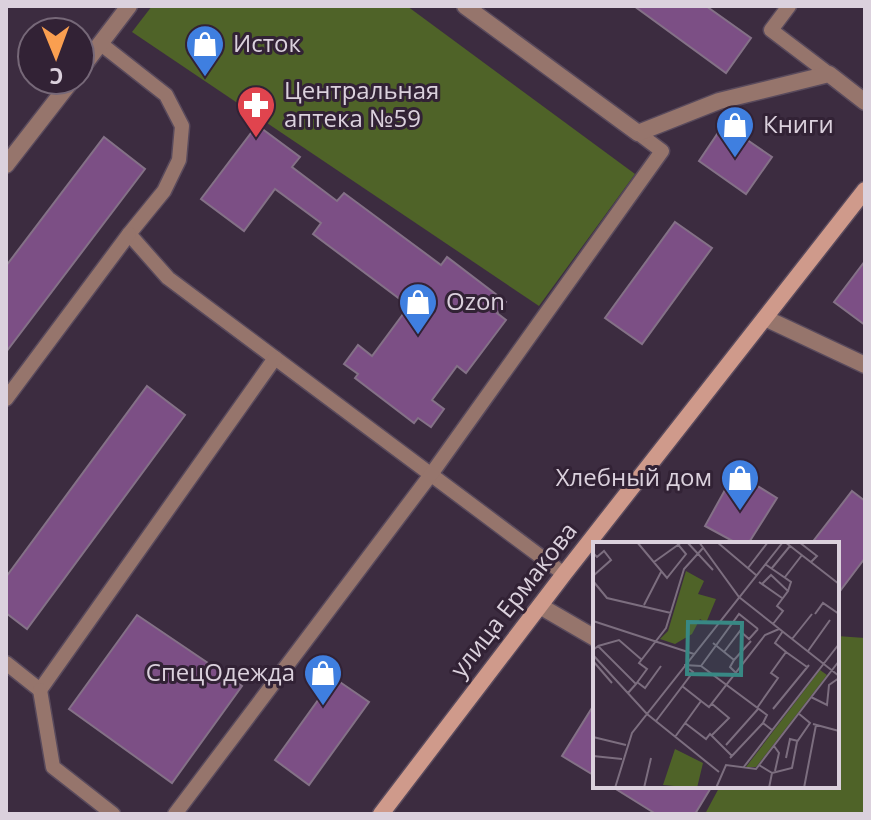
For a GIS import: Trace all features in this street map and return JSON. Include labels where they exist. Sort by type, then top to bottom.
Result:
[{"type":"street","points":[[96,50],[129,6]]},
{"type":"street","points":[[465,6],[638,133],[719,101],[829,74],[865,102]]},
{"type":"street","points":[[6,165],[60,96]]},
{"type":"street","name":"улица Ермакова","points":[[381,814],[794,277],[865,190]]},
{"type":"street","points":[[765,318],[865,365]]},
{"type":"street","points":[[540,606],[593,637]]},
{"type":"lane","points":[[789,6],[771,30],[829,74]]},
{"type":"lane","points":[[6,399],[164,191],[179,160],[182,126],[166,95],[101,44]]},
{"type":"lane","points":[[175,814],[432,473],[662,151],[638,133]]},
{"type":"lane","points":[[129,234],[168,278],[564,574]]},
{"type":"lane","points":[[40,690],[275,358]]},
{"type":"lane","points":[[6,663],[40,690],[53,767],[113,814]]},
{"type":"green space","points":[[152,6],[407,6],[635,174],[539,306],[132,32]]},
{"type":"green space","points":[[839,636],[865,638],[865,814],[705,814],[719,788],[839,788]]},
{"type":"building","points":[[634,6],[706,6],[751,38],[726,73]]},
{"type":"building","name":"Книги","points":[[724,124],[772,157],[746,194],[699,161]]},
{"type":"building","points":[[257,125],[300,157],[292,167],[337,201],[344,193],[441,265],[447,257],[506,302],[497,313],[506,320],[466,373],[457,366],[432,400],[444,409],[431,427],[418,418],[414,423],[355,378],[358,374],[344,364],[358,345],[372,356],[409,306],[313,234],[321,223],[275,189],[244,231],[201,199]]},
{"type":"building","points":[[104,137],[145,169],[6,352],[6,266]]},
{"type":"building","points":[[675,222],[712,248],[642,344],[605,318]]},
{"type":"building","points":[[865,261],[865,325],[834,302]]},
{"type":"building","points":[[147,386],[185,415],[27,629],[6,613],[6,577]]},
{"type":"building","name":"Хлебный дом","points":[[735,472],[777,498],[749,542],[734,542],[705,526]]},
{"type":"building","points":[[852,491],[865,501],[865,558],[839,592],[839,542],[813,542]]},
{"type":"building","points":[[137,615],[242,686],[172,783],[69,709]]},
{"type":"building","points":[[334,678],[369,702],[309,785],[275,760]]},
{"type":"building","points":[[593,706],[593,775],[562,756]]},
{"type":"building","points":[[614,788],[711,788],[695,814],[656,814]]},
{"type":"place","name":"Исток","points":[[205,78]]},
{"type":"place","name":"Центральная аптека №59","points":[[256,139]]},
{"type":"place","name":"Книги","points":[[735,159]]},
{"type":"place","name":"Ozon","points":[[418,336]]},
{"type":"place","name":"Хлебный дом","points":[[740,512]]},
{"type":"place","name":"СпецОдежда","points":[[323,707]]}]
